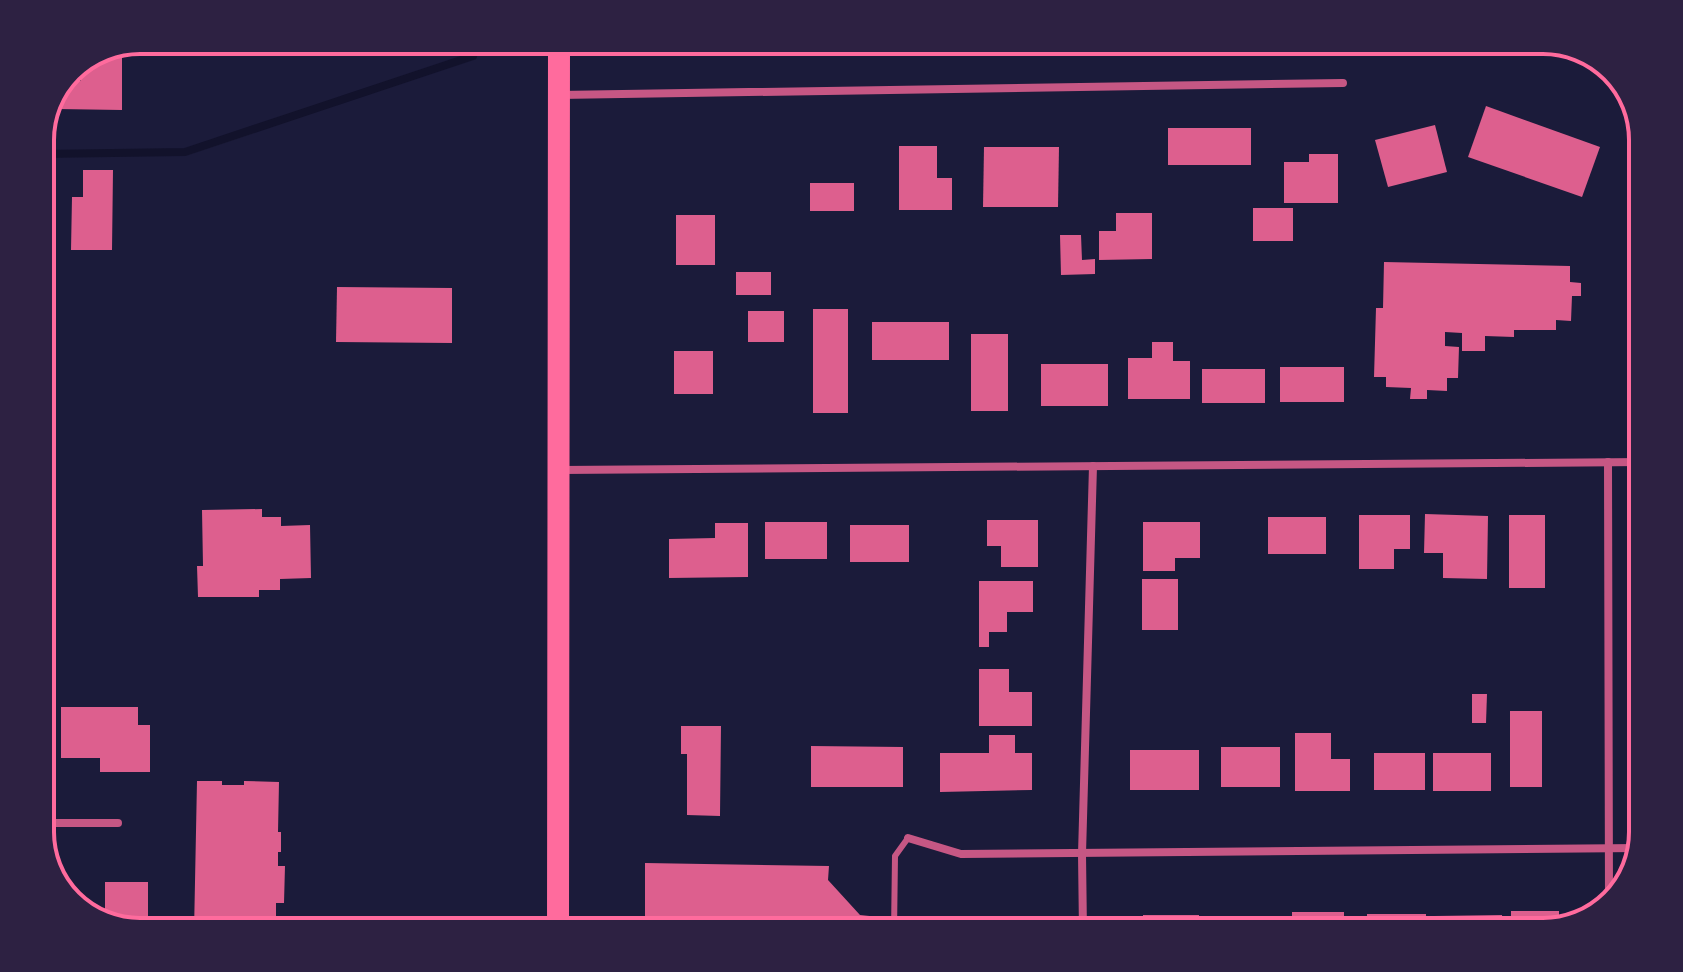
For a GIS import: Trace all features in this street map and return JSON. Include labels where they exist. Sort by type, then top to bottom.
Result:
[{"type":"highway","points":[[558,918],[559,54]]},
{"type":"street","points":[[559,95],[1343,83]]},
{"type":"street","points":[[1608,462],[1609,887]]},
{"type":"street","points":[[558,470],[1629,462]]},
{"type":"street","points":[[1083,918],[1093,466]]},
{"type":"street","points":[[54,823],[118,823]]},
{"type":"street","points":[[908,838],[961,854],[1627,848]]},
{"type":"lane","points":[[894,918],[895,856],[908,838]]},
{"type":"building","points":[[1019,54],[1089,54],[1089,56]]},
{"type":"building","points":[[122,57],[122,110],[60,109],[69,92],[92,69]]},
{"type":"building","points":[[1486,106],[1600,147],[1582,197],[1468,157]]},
{"type":"building","points":[[1435,125],[1447,172],[1388,187],[1375,140]]},
{"type":"building","points":[[1168,128],[1251,128],[1251,165],[1168,165]]},
{"type":"building","points":[[899,146],[937,146],[937,178],[952,178],[952,210],[899,210]]},
{"type":"building","points":[[984,147],[1059,147],[1058,207],[983,207]]},
{"type":"building","points":[[1309,154],[1338,154],[1338,203],[1284,203],[1284,162],[1309,162]]},
{"type":"building","points":[[83,170],[113,170],[112,250],[71,250],[72,197],[83,197]]},
{"type":"building","points":[[810,183],[854,183],[854,211],[810,211]]},
{"type":"building","points":[[1253,208],[1293,208],[1293,241],[1253,241]]},
{"type":"building","points":[[1116,213],[1152,213],[1152,259],[1099,260],[1099,231],[1116,231]]},
{"type":"building","points":[[676,215],[715,215],[715,265],[676,265]]},
{"type":"building","points":[[1060,235],[1081,235],[1082,260],[1095,259],[1095,274],[1061,275]]},
{"type":"building","points":[[1384,262],[1570,266],[1570,282],[1581,283],[1581,296],[1572,296],[1571,321],[1556,320],[1556,330],[1514,330],[1514,337],[1485,336],[1485,351],[1462,351],[1462,333],[1445,332],[1445,346],[1459,347],[1458,378],[1447,378],[1447,391],[1427,390],[1427,399],[1410,399],[1411,388],[1386,387],[1386,377],[1374,377],[1376,308],[1383,308]]},
{"type":"building","points":[[736,272],[771,272],[771,295],[736,295]]},
{"type":"building","points":[[337,287],[452,288],[452,343],[336,342]]},
{"type":"building","points":[[813,309],[848,309],[848,413],[813,413]]},
{"type":"building","points":[[748,311],[784,311],[784,342],[748,342]]},
{"type":"building","points":[[872,322],[949,322],[949,360],[872,360]]},
{"type":"building","points":[[971,334],[1008,334],[1008,411],[971,411]]},
{"type":"building","points":[[1152,342],[1173,342],[1173,361],[1190,361],[1190,399],[1128,399],[1128,358],[1152,358]]},
{"type":"building","points":[[674,351],[713,351],[713,394],[674,394]]},
{"type":"building","points":[[1041,364],[1108,364],[1108,406],[1041,406]]},
{"type":"building","points":[[1280,367],[1344,367],[1344,402],[1280,402]]},
{"type":"building","points":[[1202,369],[1265,369],[1265,403],[1202,403]]},
{"type":"building","points":[[262,509],[262,517],[281,517],[281,526],[310,525],[311,578],[280,579],[280,590],[259,590],[259,597],[198,597],[197,566],[203,566],[202,510]]},
{"type":"building","points":[[1425,514],[1488,516],[1487,579],[1443,578],[1443,553],[1424,553]]},
{"type":"building","points":[[1359,515],[1410,515],[1410,549],[1394,549],[1394,569],[1359,569]]},
{"type":"building","points":[[1509,515],[1545,515],[1545,588],[1509,588]]},
{"type":"building","points":[[1268,517],[1326,517],[1326,554],[1268,554]]},
{"type":"building","points":[[987,520],[1038,520],[1038,567],[1001,567],[1001,546],[987,546]]},
{"type":"building","points":[[765,522],[827,522],[827,559],[765,559]]},
{"type":"building","points":[[1143,522],[1200,522],[1200,558],[1175,558],[1175,571],[1143,571]]},
{"type":"building","points":[[715,523],[748,523],[748,577],[669,578],[669,539],[715,538]]},
{"type":"building","points":[[850,525],[909,525],[909,562],[850,562]]},
{"type":"building","points":[[1142,579],[1178,579],[1178,630],[1142,630]]},
{"type":"building","points":[[979,581],[1033,581],[1033,612],[1007,612],[1007,632],[989,632],[989,647],[979,647]]},
{"type":"building","points":[[979,669],[1009,669],[1009,692],[1032,692],[1032,726],[979,726]]},
{"type":"building","points":[[1472,694],[1487,694],[1486,723],[1472,723]]},
{"type":"building","points":[[61,707],[138,707],[138,725],[150,725],[150,772],[100,772],[100,758],[61,758]]},
{"type":"building","points":[[1510,711],[1542,711],[1542,787],[1510,787]]},
{"type":"building","points":[[681,726],[721,726],[720,816],[687,815],[687,754],[681,754]]},
{"type":"building","points":[[1295,733],[1331,733],[1331,759],[1350,759],[1350,791],[1295,791]]},
{"type":"building","points":[[989,735],[1015,735],[1015,753],[1032,753],[1032,790],[940,792],[940,753],[989,753]]},
{"type":"building","points":[[811,746],[903,747],[903,787],[811,787]]},
{"type":"building","points":[[1221,747],[1280,747],[1280,787],[1221,787]]},
{"type":"building","points":[[1130,750],[1199,750],[1199,790],[1130,790]]},
{"type":"building","points":[[1374,753],[1425,753],[1425,790],[1374,790]]},
{"type":"building","points":[[1433,753],[1491,753],[1491,791],[1433,791]]},
{"type":"building","points":[[197,781],[222,781],[222,785],[244,785],[244,781],[279,782],[278,832],[281,832],[281,852],[278,852],[278,866],[285,866],[284,903],[276,903],[276,918],[194,918]]},
{"type":"building","points":[[645,863],[829,866],[828,880],[860,915],[879,917],[879,918],[645,918]]},
{"type":"building","points":[[105,882],[148,882],[148,918],[118,915],[105,910]]},
{"type":"building","points":[[1511,911],[1559,911],[1559,916],[1554,917],[1511,918]]},
{"type":"building","points":[[1292,912],[1344,912],[1344,918],[1292,918]]},
{"type":"building","points":[[1367,914],[1426,914],[1426,918],[1367,918]]},
{"type":"building","points":[[1143,915],[1199,915],[1199,918],[1143,918]]},
{"type":"building","points":[[1502,915],[1502,918],[1434,918]]},
{"type":"building","points":[[1219,916],[1266,916],[1266,918]]},
{"type":"waterway","points":[[54,154],[185,152],[473,56]]}]
